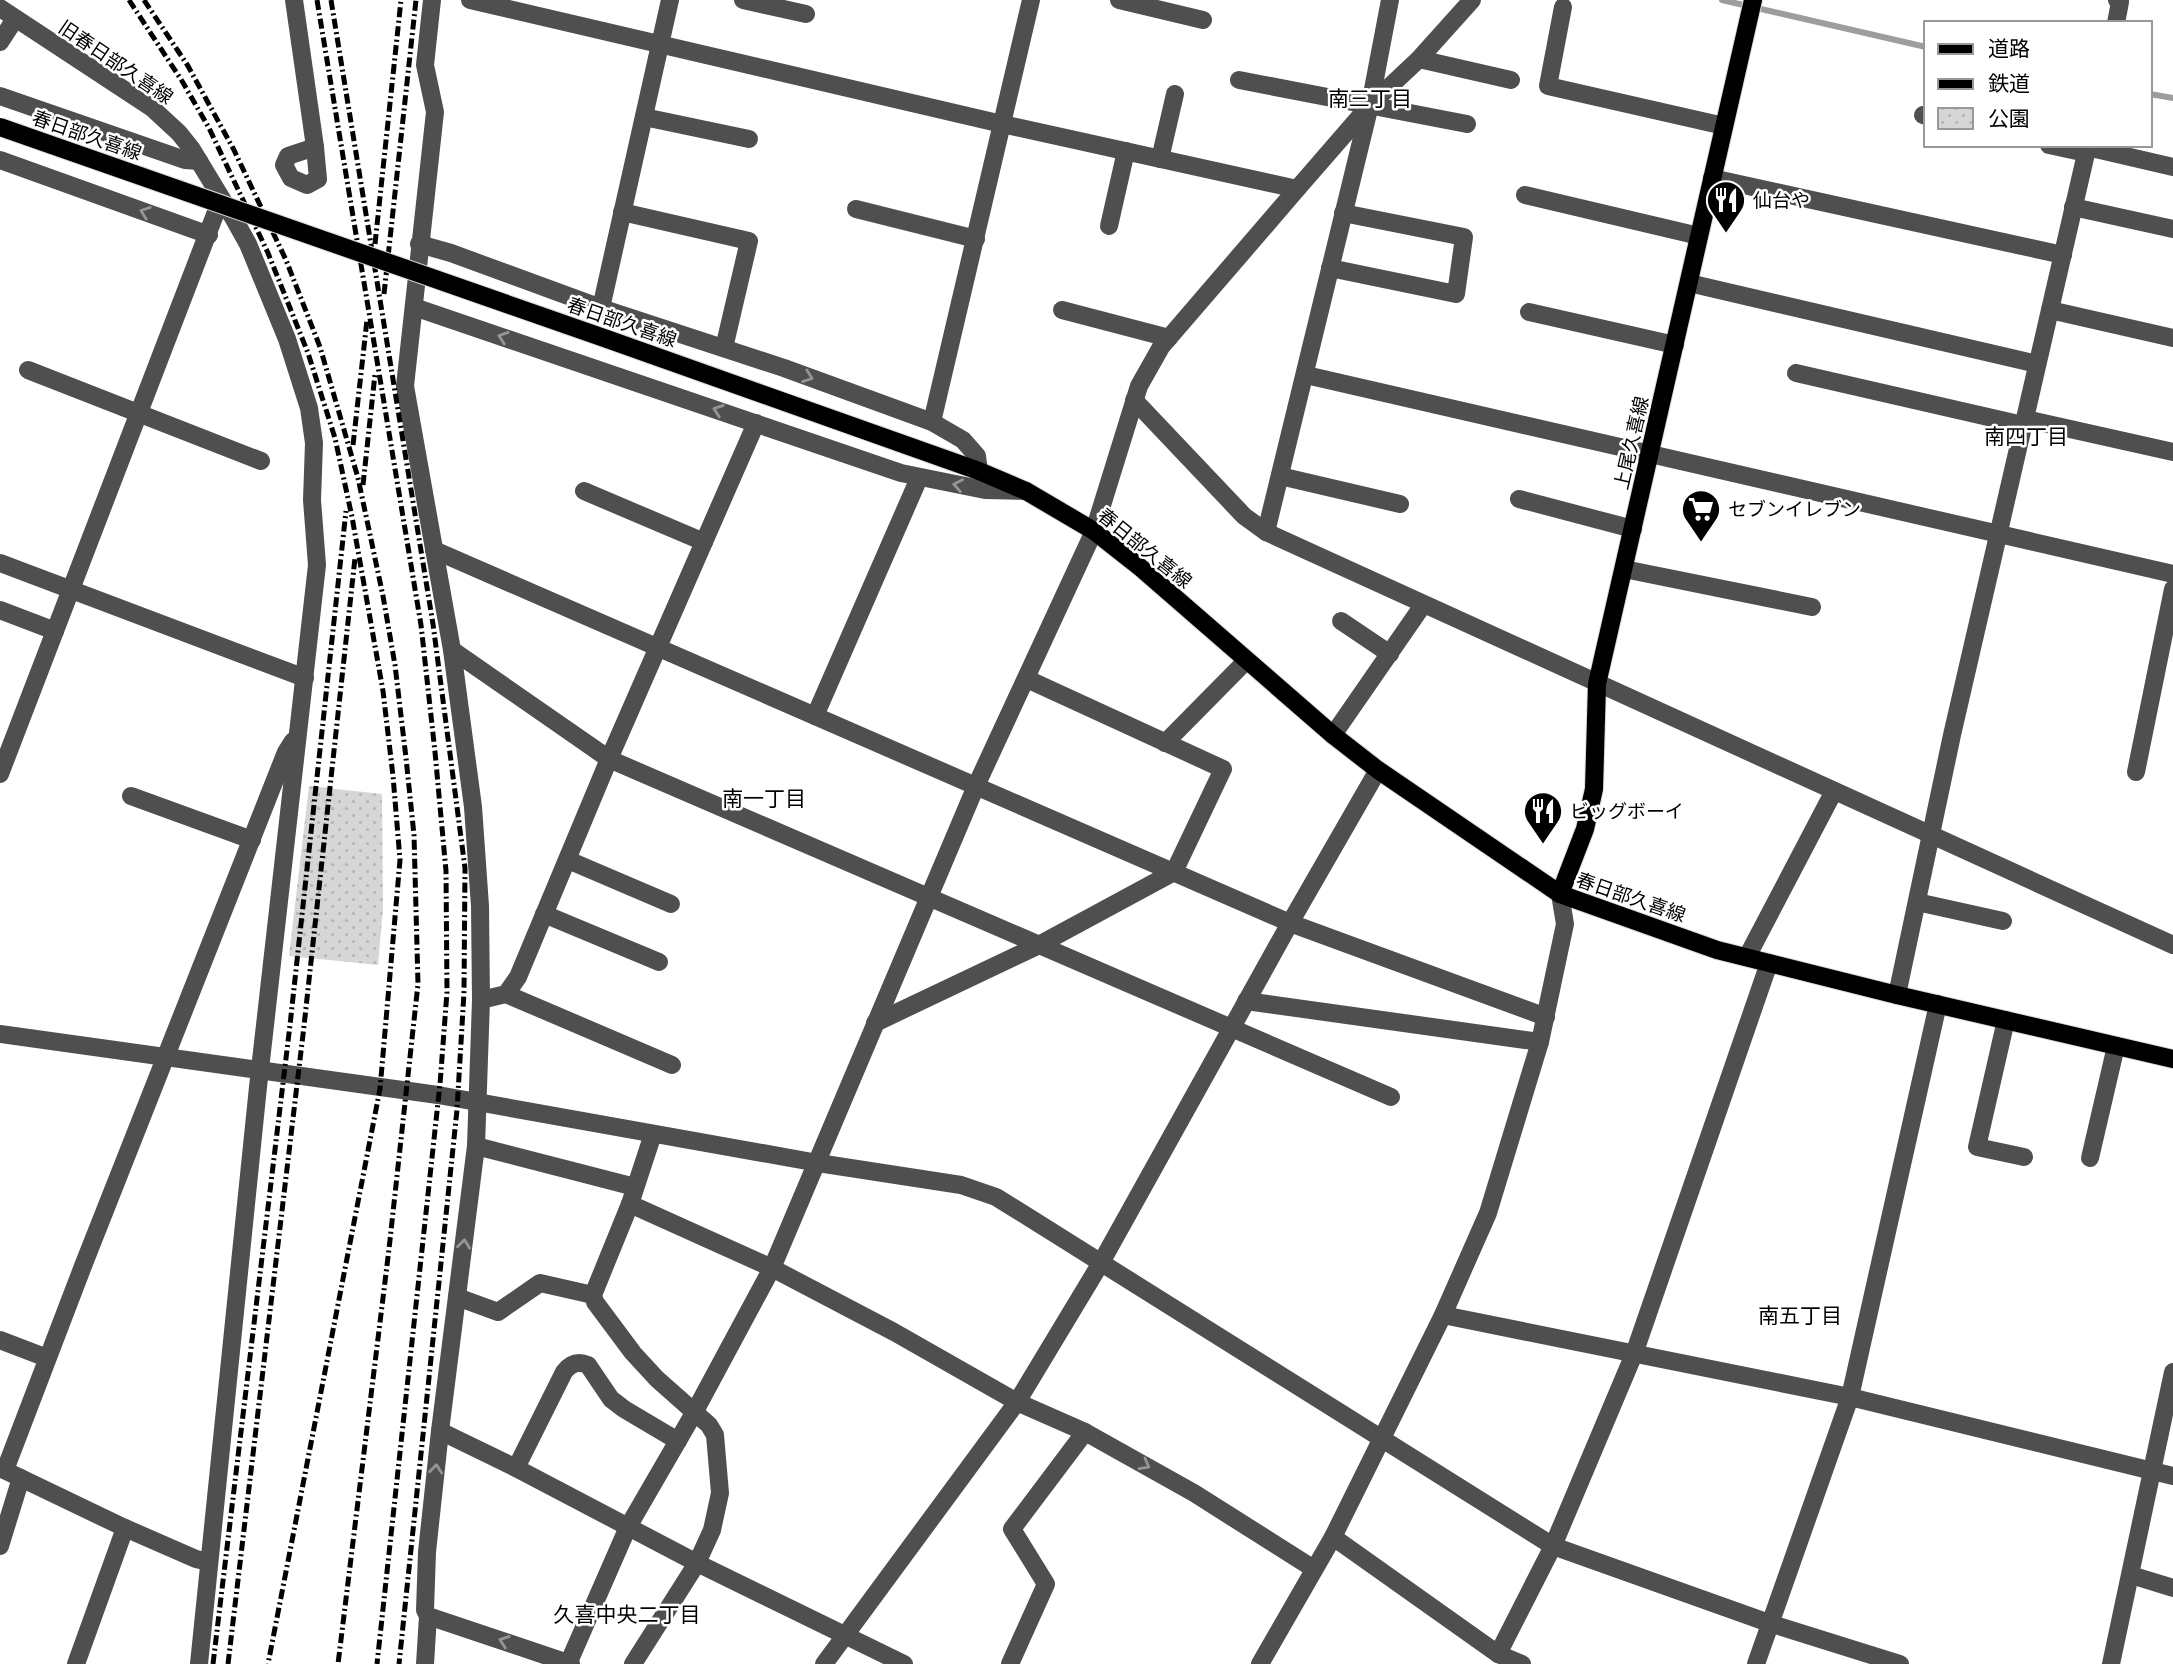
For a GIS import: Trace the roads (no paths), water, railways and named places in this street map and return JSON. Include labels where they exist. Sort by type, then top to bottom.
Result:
[{"type":"main road","name":"上尾久喜線","points":[[1560,894],[1585,828],[1594,789],[1597,684],[1751,8]]},
{"type":"main road","name":"春日部久喜線","points":[[0,127],[979,471],[1026,491],[1094,531],[1141,568],[1246,661],[1378,770],[1560,894],[1717,950],[2173,1059]]},
{"type":"street","points":[[294,0],[315,148]]},
{"type":"street","points":[[425,1664],[428,1616],[425,1610],[427,1552],[476,1146],[481,1000],[480,906],[473,807],[452,650],[405,386],[435,112],[425,65],[432,0]]},
{"type":"street","points":[[470,0],[1002,124],[1297,189]]},
{"type":"street","points":[[601,308],[670,0]]},
{"type":"street","points":[[743,0],[806,14]]},
{"type":"street","points":[[932,422],[1031,0]]},
{"type":"street","points":[[1118,0],[1203,20]]},
{"type":"street","points":[[1266,532],[1370,105],[1390,0]]},
{"type":"street","points":[[428,1616],[569,1664],[628,1527],[694,1413],[772,1268],[927,898],[1094,531],[1139,386],[1169,338],[1297,189],[1370,105],[1419,59],[1472,0]]},
{"type":"street","points":[[2116,21],[2120,2],[2117,0]]},
{"type":"street","points":[[1563,7],[1548,86],[1724,126]]},
{"type":"street","points":[[0,42],[7,13]]},
{"type":"street","name":"旧春日部久喜線","points":[[7,13],[152,108],[179,133],[199,160],[248,244],[287,339],[309,408],[314,443],[312,519],[317,556],[260,1071],[199,1664]]},
{"type":"street","points":[[1419,59],[1511,80]]},
{"type":"street","points":[[1239,80],[1467,124]]},
{"type":"street","points":[[1160,159],[1175,94]]},
{"type":"street","points":[[0,96],[185,160],[199,160]]},
{"type":"street","points":[[644,117],[749,139]]},
{"type":"street","points":[[1898,995],[1931,835],[2087,148],[2173,167]]},
{"type":"street","points":[[1109,226],[1126,151]]},
{"type":"street","points":[[0,160],[209,235]]},
{"type":"street","points":[[1712,177],[2063,255]]},
{"type":"street","points":[[1525,195],[1699,236]]},
{"type":"street","points":[[0,774],[221,200]]},
{"type":"street","points":[[2073,207],[2173,229]]},
{"type":"street","points":[[856,209],[976,239]]},
{"type":"street","points":[[622,212],[749,241],[724,348]]},
{"type":"street","points":[[1330,268],[1456,295],[1464,237],[1343,213]]},
{"type":"street","points":[[419,244],[932,422],[963,440],[977,456],[979,471]]},
{"type":"street","points":[[1689,283],[2037,365]]},
{"type":"street","points":[[414,307],[919,478],[985,490],[1026,491]]},
{"type":"street","points":[[1062,310],[1169,338]]},
{"type":"street","points":[[2050,310],[2173,338]]},
{"type":"street","points":[[1529,312],[1675,345]]},
{"type":"street","points":[[28,370],[261,461]]},
{"type":"street","points":[[1796,373],[2173,452]]},
{"type":"street","points":[[1306,375],[2173,574]]},
{"type":"street","points":[[1134,400],[1244,516],[1266,532],[2173,945]]},
{"type":"street","points":[[506,994],[518,977],[609,759],[756,423]]},
{"type":"street","points":[[1280,476],[1400,503]]},
{"type":"street","points":[[815,716],[919,478]]},
{"type":"street","points":[[584,491],[704,542]]},
{"type":"street","points":[[1518,499],[1633,529]]},
{"type":"street","points":[[434,550],[1290,923],[1546,1017]]},
{"type":"street","points":[[0,563],[305,678]]},
{"type":"street","points":[[1623,569],[1812,607]]},
{"type":"street","points":[[2136,772],[2173,589]]},
{"type":"street","points":[[1333,735],[1423,605]]},
{"type":"street","points":[[0,610],[55,631]]},
{"type":"street","points":[[1341,621],[1390,654]]},
{"type":"street","points":[[452,650],[609,759],[1391,1097]]},
{"type":"street","points":[[1165,743],[1246,661]]},
{"type":"street","points":[[875,1023],[1037,946],[1174,872],[1223,769],[1027,679]]},
{"type":"street","points":[[0,1546],[9,1472],[47,1358],[286,752],[299,731]]},
{"type":"street","points":[[824,1664],[1017,1402],[1102,1261],[1378,770]]},
{"type":"street","points":[[1747,957],[1834,791]]},
{"type":"street","points":[[131,796],[252,840]]},
{"type":"street","points":[[568,860],[671,904]]},
{"type":"street","points":[[1260,1664],[1332,1538],[1443,1315],[1488,1213],[1541,1042],[1565,924],[1560,894]]},
{"type":"street","points":[[1917,902],[2003,921]]},
{"type":"street","points":[[544,914],[659,962]]},
{"type":"street","points":[[1498,1654],[1553,1546],[1634,1354],[1769,963]]},
{"type":"street","points":[[481,1000],[506,994],[672,1065]]},
{"type":"street","points":[[1247,1001],[1541,1042]]},
{"type":"street","points":[[1756,1664],[1850,1397],[1938,1004]]},
{"type":"street","points":[[2006,1020],[1978,1147],[2024,1157]]},
{"type":"street","points":[[0,1034],[478,1102],[653,1135],[961,1185],[996,1197],[1102,1261],[1553,1546],[1769,1623],[1900,1664]]},
{"type":"street","points":[[2090,1158],[2116,1046]]},
{"type":"street","points":[[633,1664],[697,1563],[712,1530],[720,1493],[715,1435],[709,1425],[657,1379],[633,1353],[595,1302],[593,1295],[633,1195],[653,1135]]},
{"type":"street","points":[[476,1146],[633,1195],[894,1332],[1017,1402],[1085,1432],[1194,1493],[1314,1569]]},
{"type":"street","points":[[457,1297],[498,1312],[540,1283],[593,1295]]},
{"type":"street","points":[[1443,1315],[1850,1397],[2173,1476]]},
{"type":"street","points":[[0,1340],[47,1358]]},
{"type":"street","points":[[516,1468],[564,1372],[569,1365],[576,1363],[588,1365],[611,1399],[624,1409],[678,1441]]},
{"type":"street","points":[[2111,1664],[2173,1372]]},
{"type":"street","points":[[440,1431],[697,1563],[904,1664]]},
{"type":"street","points":[[1010,1664],[1046,1584],[1012,1529],[1085,1432]]},
{"type":"street","points":[[9,1472],[125,1528],[209,1562]]},
{"type":"street","points":[[76,1664],[125,1528]]},
{"type":"street","points":[[1332,1538],[1498,1654],[1519,1664]]},
{"type":"street","points":[[2131,1575],[2173,1588]]},
{"type":"waterway","points":[[1722,0],[1924,47]]},
{"type":"waterway","points":[[2152,94],[2173,98]]},
{"type":"railway","points":[[129,0],[209,128],[268,253],[308,353],[335,438],[352,517],[383,691],[393,776],[400,860],[380,1089],[268,1664]]},
{"type":"railway","points":[[144,0],[188,66],[234,150],[286,260],[320,347],[358,478],[383,596],[395,665],[406,758],[414,835],[418,984],[389,1249],[338,1664]]},
{"type":"railway","points":[[317,0],[421,625],[446,871],[447,992],[440,1084],[377,1664]]},
{"type":"railway","points":[[331,0],[433,624],[465,868],[464,992],[457,1110],[399,1664]]},
{"type":"railway","points":[[375,244],[401,0]]},
{"type":"railway","points":[[384,294],[416,0]]},
{"type":"railway","points":[[353,445],[367,320]]},
{"type":"railway","points":[[363,485],[375,374]]},
{"type":"railway","points":[[213,1664],[290,1025],[346,511]]},
{"type":"railway","points":[[228,1664],[304,1026],[355,558]]},
{"type":"place","name":"仙台や","points":[[1726,234]]},
{"type":"place","name":"セブンイレブン","points":[[1701,543]]},
{"type":"place","name":"ビッグボーイ","points":[[1543,845]]},
{"type":"district","name":"南三丁目","points":[[1370,99]]},
{"type":"district","name":"南四丁目","points":[[2026,437]]},
{"type":"district","name":"南一丁目","points":[[764,799]]},
{"type":"district","name":"南五丁目","points":[[1800,1316]]},
{"type":"district","name":"久喜中央二丁目","points":[[627,1615]]}]
